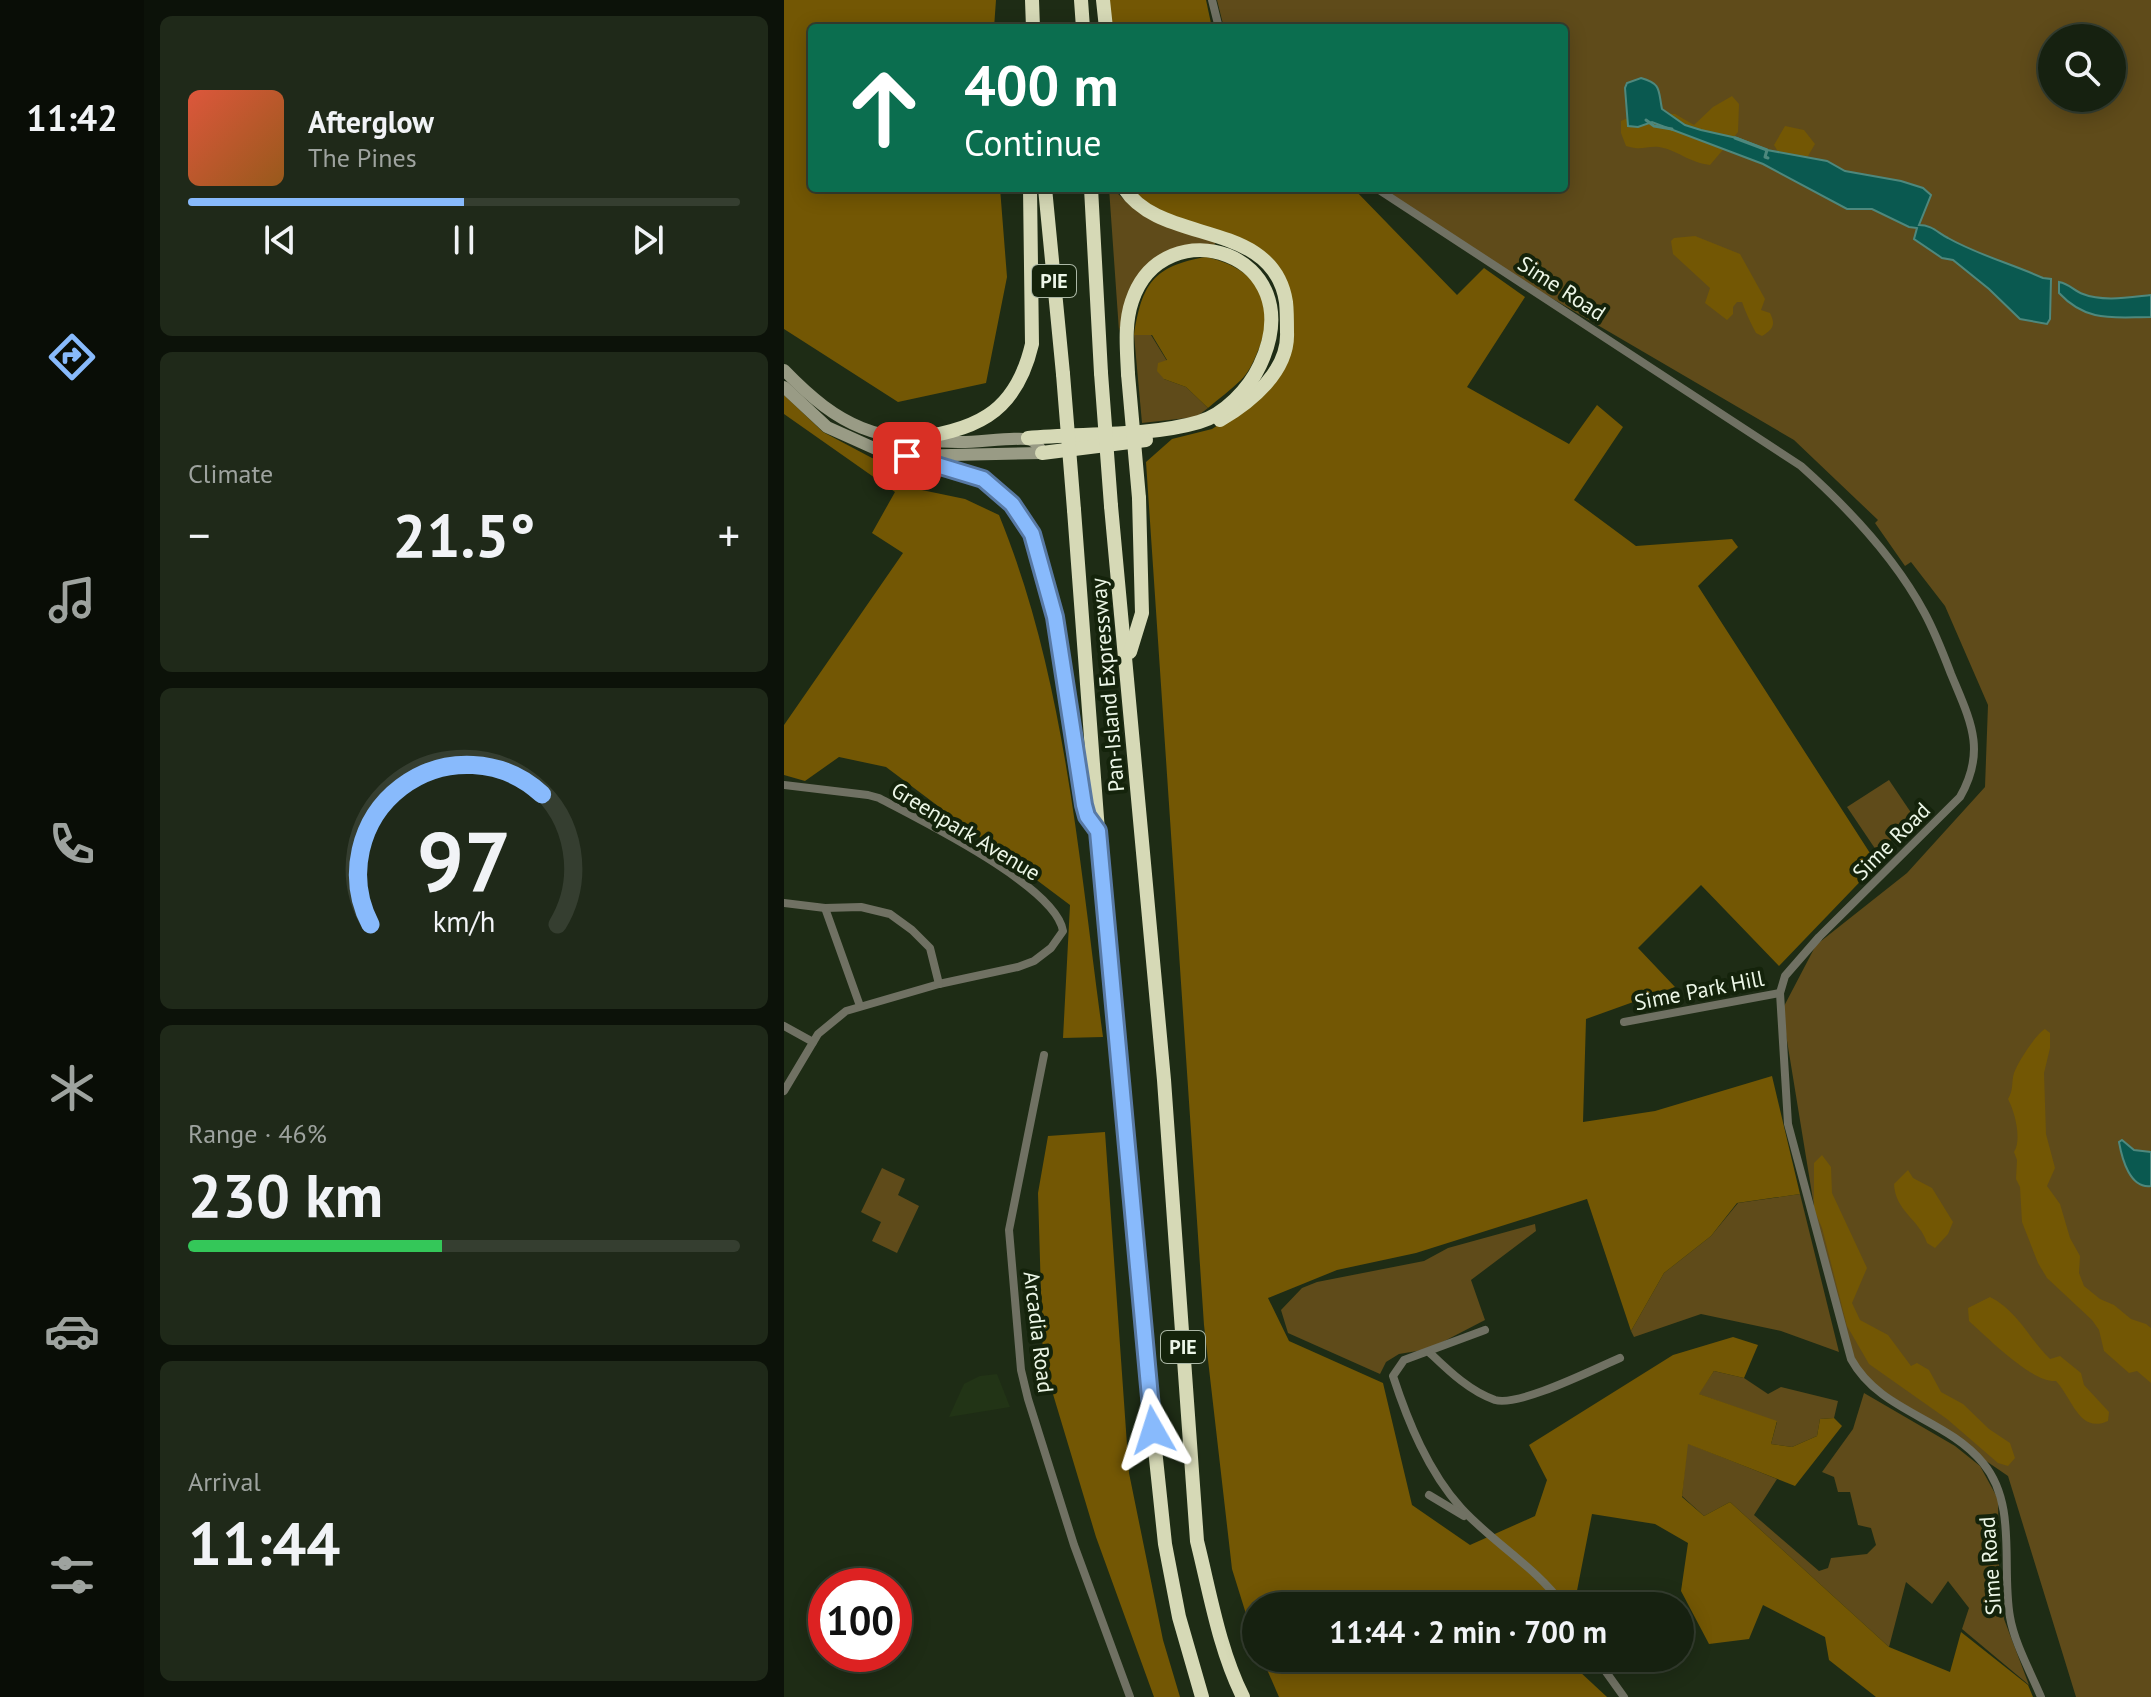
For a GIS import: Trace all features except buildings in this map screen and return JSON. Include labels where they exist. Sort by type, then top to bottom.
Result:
[{"type":"highway","points":[[1032,0],[1033,24]]},
{"type":"highway","points":[[1081,0],[1083,24]]},
{"type":"highway","points":[[1103,0],[1106,24]]},
{"type":"highway","points":[[906,440],[952,433],[977,423],[1017,388],[1027,368],[1032,344],[1030,192]]},
{"type":"highway","name":"Pan-Island Expressway","points":[[1045,192],[1147,1373],[1165,1544],[1179,1617],[1202,1697]]},
{"type":"highway","name":"Pan-Island Expressway","points":[[1091,192],[1111,506],[1164,1080],[1197,1541],[1214,1611],[1243,1697]]},
{"type":"highway","points":[[1042,453],[1184,434],[1220,420],[1242,407],[1271,378],[1288,345],[1286,300],[1278,278],[1262,258],[1223,238],[1158,217],[1127,192]]},
{"type":"highway","points":[[1028,438],[1139,431],[1200,422],[1215,415],[1247,386],[1266,351],[1273,311],[1260,279],[1231,256],[1215,251],[1185,252],[1162,261],[1146,275],[1132,300],[1127,343],[1128,374],[1139,498],[1142,613],[1127,660]]},
{"type":"highway","points":[[907,456],[983,479],[1012,504],[1032,534],[1055,617],[1084,805],[1087,816],[1098,831]]},
{"type":"main road","points":[[784,370],[832,414],[874,434],[906,440],[983,443],[1028,438],[1039,446],[1042,453],[907,456],[876,449],[827,427],[784,387]]},
{"type":"street","points":[[1212,0],[1218,24]]},
{"type":"street","name":"Sime Road","points":[[1382,192],[1801,466],[1858,522],[1917,599],[1935,634],[1972,728],[1975,761],[1960,797],[1819,937],[1785,976],[1780,993],[1788,1124],[1851,1359],[1861,1377],[1876,1392],[1958,1441],[1982,1462],[2002,1496],[2010,1620],[2041,1697]]},
{"type":"street","name":"Greenpark Avenue","points":[[784,785],[868,795],[890,804],[1022,881],[1052,907],[1062,923],[1063,931],[1051,948],[1034,961],[1000,973],[939,984]]},
{"type":"street","points":[[784,903],[825,908],[861,907],[890,914],[924,939],[930,948],[939,984],[846,1011],[813,1042],[784,1091]]},
{"type":"street","points":[[825,908],[860,1006]]},
{"type":"street","name":"Sime Park Hill","points":[[1624,1022],[1780,993]]},
{"type":"street","points":[[784,1026],[813,1042]]},
{"type":"street","name":"Arcadia Road","points":[[1044,1055],[1009,1230],[1021,1370],[1074,1545],[1130,1697]]},
{"type":"street","points":[[1478,1525],[1447,1491],[1428,1459],[1406,1415],[1393,1376],[1404,1360],[1485,1330]]},
{"type":"street","points":[[1429,1352],[1459,1380],[1497,1401],[1527,1397],[1620,1358]]},
{"type":"street","points":[[1429,1495],[1478,1525],[1532,1569],[1552,1592]]},
{"type":"street","points":[[1606,1672],[1624,1697]]},
{"type":"shaded area","points":[[784,0],[996,0],[994,24],[808,24],[808,192],[1000,192],[1007,277],[986,383],[898,402],[784,329]]},
{"type":"shaded area","points":[[1104,0],[1206,0],[1211,24],[1105,24]]},
{"type":"shaded area","points":[[1217,0],[2151,0],[2151,1697],[2076,1697],[2008,1476],[1859,1374],[1839,1312],[1815,1212],[1782,1010],[1816,945],[1907,873],[1985,787],[1988,705],[1945,606],[1911,562],[1905,566],[1875,523],[1878,520],[1794,440],[1519,279],[1382,192],[1568,192],[1568,24],[1223,24]]},
{"type":"shaded area","points":[[1732,96],[1739,104],[1738,132],[1710,165],[1666,149],[1626,146],[1621,121],[1642,112],[1675,114],[1694,125],[1713,107]]},
{"type":"shaded area","points":[[1785,126],[1804,130],[1815,144],[1804,163],[1780,155],[1774,145]]},
{"type":"shaded area","points":[[1109,192],[1117,192],[1148,217],[1216,242],[1213,247],[1177,249],[1130,292],[1119,331]]},
{"type":"shaded area","points":[[1120,192],[1357,192],[1457,295],[1484,268],[1525,297],[1467,387],[1569,444],[1597,405],[1623,427],[1574,500],[1636,546],[1732,539],[1738,547],[1698,586],[1877,864],[1779,966],[1701,885],[1638,948],[1675,987],[1586,1019],[1583,1122],[1655,1111],[1772,1076],[1800,1194],[1737,1203],[1711,1236],[1664,1273],[1631,1331],[1587,1199],[1416,1253],[1337,1270],[1268,1298],[1289,1341],[1383,1383],[1412,1505],[1470,1545],[1535,1516],[1547,1480],[1529,1445],[1673,1355],[1733,1337],[1758,1345],[1744,1378],[1714,1371],[1699,1394],[1777,1421],[1771,1444],[1792,1447],[1817,1436],[1820,1419],[1834,1418],[1842,1426],[1795,1486],[1688,1444],[1682,1497],[1704,1516],[1730,1502],[1889,1647],[1950,1672],[1961,1632],[2028,1685],[2033,1697],[1876,1697],[1829,1660],[1825,1637],[1763,1605],[1749,1639],[1709,1644],[1694,1616],[1694,1592],[1681,1591],[1688,1543],[1655,1524],[1592,1514],[1577,1592],[1242,1592],[1242,1601],[1232,1569],[1204,1325],[1146,462],[1172,439],[1212,429],[1234,415],[1266,387],[1284,348],[1282,302],[1272,277],[1253,257],[1122,196]]},
{"type":"shaded area","points":[[1695,236],[1740,254],[1765,299],[1761,310],[1772,317],[1771,329],[1762,336],[1756,333],[1742,302],[1737,302],[1727,320],[1705,303],[1710,288],[1673,254],[1671,241]]},
{"type":"shaded area","points":[[1206,257],[1224,262],[1251,279],[1264,304],[1266,319],[1248,371],[1208,408],[1186,387],[1164,379],[1157,371],[1158,363],[1167,360],[1152,335],[1134,335],[1141,303],[1153,280],[1174,266]]},
{"type":"shaded area","points":[[1134,335],[1151,335],[1167,361],[1164,379],[1186,387],[1208,408],[1196,417],[1142,423]]},
{"type":"shaded area","points":[[784,395],[823,432],[872,458],[912,468],[917,489],[965,499],[999,515],[1022,577],[1055,706],[1077,839],[1103,1037],[1063,1038],[1070,905],[886,767],[839,757],[805,781],[784,775],[784,725],[903,553],[872,533],[895,492],[784,414]]},
{"type":"shaded area","points":[[1889,780],[1918,823],[1876,850],[1847,807]]},
{"type":"shaded area","points":[[2045,1029],[2050,1033],[2044,1073],[2046,1134],[2055,1168],[2047,1186],[2060,1204],[2070,1238],[2080,1256],[2079,1273],[2084,1286],[2131,1319],[2151,1328],[2151,1383],[2137,1371],[2129,1373],[2104,1351],[2099,1330],[2092,1320],[2047,1278],[2022,1222],[2014,1152],[2017,1126],[2008,1099],[2019,1062]]},
{"type":"shaded area","points":[[1105,1132],[1129,1473],[1163,1640],[1180,1697],[1154,1697],[1096,1537],[1043,1361],[1038,1193],[1048,1136]]},
{"type":"shaded area","points":[[1822,1155],[1831,1167],[1832,1193],[1867,1268],[1852,1303],[1860,1320],[1888,1335],[1911,1366],[1917,1363],[1929,1370],[1941,1392],[1963,1404],[1989,1429],[2010,1443],[2015,1458],[2008,1466],[1998,1463],[1947,1419],[1869,1364],[1847,1326],[1822,1228],[1814,1209],[1814,1163]]},
{"type":"shaded area","points":[[882,1168],[905,1179],[898,1195],[919,1206],[897,1253],[872,1241],[881,1222],[861,1212]]},
{"type":"shaded area","points":[[1908,1170],[1913,1178],[1932,1188],[1953,1222],[1948,1234],[1935,1248],[1927,1243],[1895,1193],[1894,1184]]},
{"type":"shaded area","points":[[1800,1194],[1839,1352],[1781,1331],[1701,1314],[1634,1337],[1631,1331],[1664,1273],[1711,1236],[1738,1203]]},
{"type":"shaded area","points":[[1535,1224],[1536,1231],[1471,1280],[1485,1320],[1429,1349],[1399,1354],[1386,1362],[1380,1374],[1288,1333],[1281,1310],[1302,1288],[1317,1282],[1424,1261],[1448,1248]]},
{"type":"shaded area","points":[[1990,1297],[2016,1317],[2050,1359],[2060,1356],[2081,1373],[2084,1385],[2109,1412],[2108,1421],[2098,1424],[2083,1419],[2056,1381],[2046,1380],[2023,1367],[1969,1321],[1968,1308]]},
{"type":"shaded area","points":[[1714,1371],[1744,1378],[1768,1394],[1781,1387],[1838,1401],[1834,1418],[1820,1419],[1817,1436],[1792,1447],[1771,1444],[1777,1422],[1698,1394]]},
{"type":"shaded area","points":[[997,1374],[1010,1407],[949,1417],[964,1384],[980,1376]]},
{"type":"shaded area","points":[[1864,1393],[1955,1446],[1980,1466],[1998,1499],[2004,1619],[2029,1685],[1962,1629],[1969,1608],[1948,1581],[1932,1604],[1906,1582],[1889,1647],[1730,1502],[1704,1516],[1682,1496],[1687,1443],[1777,1479],[1754,1515],[1819,1571],[1828,1568],[1831,1558],[1867,1554],[1876,1545],[1871,1528],[1858,1525],[1850,1492],[1838,1492],[1834,1477],[1822,1472],[1853,1429]]},
{"type":"shaded area","points":[[1268,1672],[1580,1672],[1607,1697],[1279,1697]]},
{"type":"water","points":[[1641,78],[1656,85],[1662,109],[1685,125],[1737,138],[1767,150],[1827,161],[1845,171],[1923,188],[1931,195],[1919,225],[1983,254],[2051,279],[2050,319],[2047,324],[2020,319],[1953,260],[1942,258],[1914,239],[1917,228],[1872,209],[1847,209],[1763,164],[1652,122],[1638,127],[1628,126],[1625,88],[1627,83]]},
{"type":"water","points":[[2059,282],[2099,298],[2151,295],[2151,317],[2091,314],[2069,303],[2059,293]]},
{"type":"water","points":[[2122,1140],[2134,1150],[2151,1152],[2151,1186],[2138,1183],[2128,1172],[2119,1142]]},
{"type":"waterway","points":[[1646,120],[1654,126],[1672,129]]},
{"type":"waterway","points":[[1735,138],[1767,150],[1765,157],[1768,158]]},
{"type":"route","points":[[907,456],[983,479],[1012,504],[1023,519],[1040,557],[1055,617],[1084,805],[1087,816],[1098,831],[1153,1430]]}]
